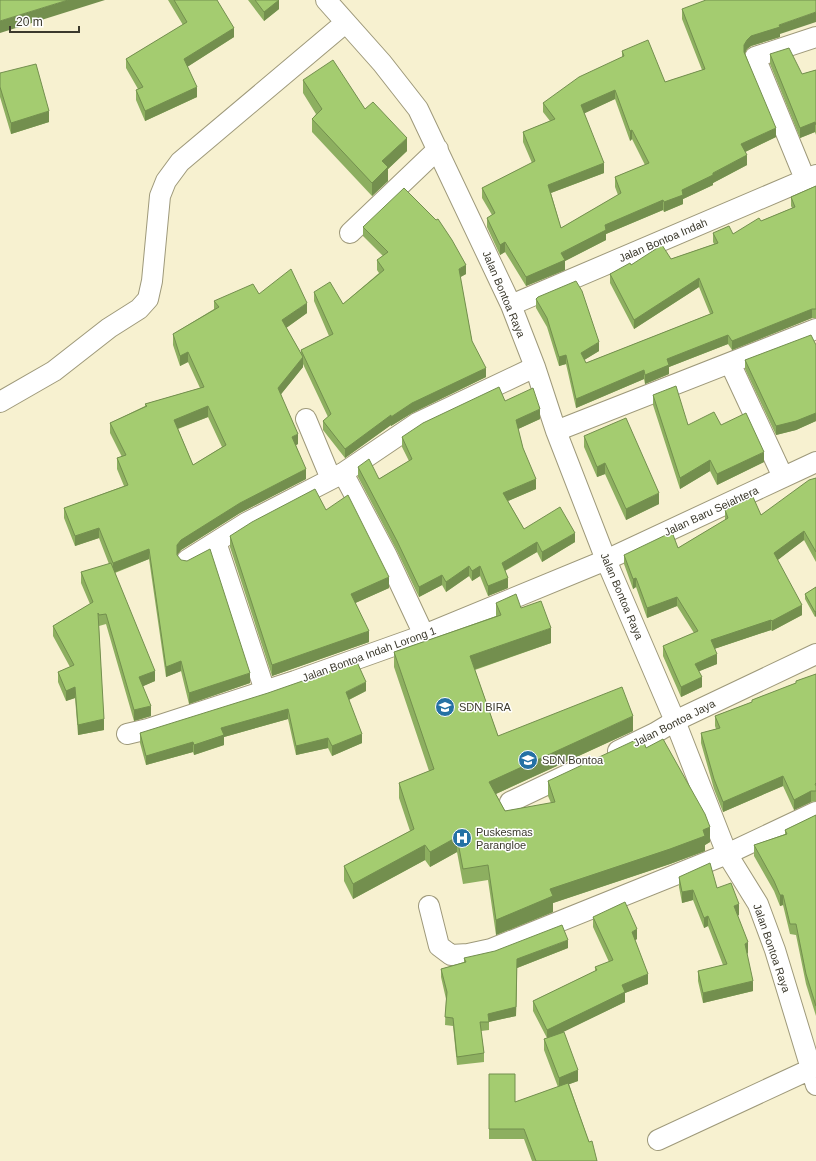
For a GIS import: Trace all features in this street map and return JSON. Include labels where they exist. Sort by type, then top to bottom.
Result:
[{"type":"street","name":"Jalan Bontoa Raya","points":[[326,0],[382,63],[418,109],[511,305],[535,367],[556,431],[606,560],[675,721],[727,854],[758,904],[775,950],[814,1077]]},
{"type":"street","points":[[0,402],[54,371],[109,328],[139,309],[148,299],[152,281],[160,196],[166,181],[180,162],[345,23]]},
{"type":"street","points":[[810,177],[755,57],[816,37]]},
{"type":"street","points":[[350,233],[438,149]]},
{"type":"street","name":"Jalan Bontoa Indah","points":[[511,305],[810,177]]},
{"type":"street","points":[[556,431],[816,329]]},
{"type":"street","points":[[730,362],[784,477]]},
{"type":"street","points":[[187,560],[246,523],[337,476],[417,423],[535,367]]},
{"type":"street","points":[[306,419],[337,476],[387,556],[424,635]]},
{"type":"street","name":"Jalan Baru Seiahtera","points":[[606,560],[816,462]]},
{"type":"street","points":[[216,542],[265,691]]},
{"type":"street","name":"Jalan Bontoa Indah Lorong 1","points":[[127,734],[148,729],[265,691],[424,635],[606,560]]},
{"type":"street","name":"Jalan Bontoa Jaya","points":[[510,802],[816,654]]},
{"type":"street","points":[[429,906],[439,946],[451,955],[468,954],[491,949],[727,854],[816,812]]},
{"type":"street","points":[[658,1140],[814,1077]]},
{"type":"building","points":[[0,0],[68,0],[0,21]]},
{"type":"building","points":[[174,0],[217,0],[234,28],[184,59],[197,87],[145,111],[136,90],[143,87],[126,59],[187,22]]},
{"type":"building","points":[[255,0],[279,0],[264,12]]},
{"type":"building","points":[[706,0],[816,0],[816,12],[779,25],[780,27],[751,36],[744,45],[744,52],[776,128],[741,144],[747,155],[713,173],[713,175],[682,190],[683,195],[664,202],[663,200],[605,225],[606,230],[561,253],[565,260],[526,277],[505,242],[500,245],[487,218],[495,213],[482,188],[535,161],[523,132],[555,119],[543,103],[579,77],[624,56],[622,51],[648,40],[665,82],[705,69],[682,9]],"holes":[[[615,90],[630,131],[632,130],[649,163],[615,177],[621,193],[561,228],[548,185],[604,163],[581,105]]]},
{"type":"building","points":[[789,48],[802,74],[816,70],[816,125],[815,122],[800,128],[770,54]]},
{"type":"building","points":[[333,60],[365,109],[373,102],[407,138],[382,161],[388,167],[372,183],[312,119],[322,109],[303,80]]},
{"type":"building","points":[[36,64],[49,111],[11,123],[0,87],[0,73]]},
{"type":"building","points":[[816,186],[816,309],[812,309],[732,341],[728,335],[667,359],[669,365],[645,375],[644,370],[576,399],[566,355],[559,357],[547,318],[536,299],[538,297],[576,281],[582,291],[599,342],[581,353],[586,363],[713,313],[699,278],[634,320],[610,274],[630,263],[631,265],[662,245],[671,259],[718,243],[713,233],[729,226],[733,234],[759,218],[761,221],[795,207],[791,197]]},
{"type":"building","points":[[404,188],[436,220],[438,219],[466,265],[459,269],[472,341],[486,368],[412,403],[391,417],[391,415],[345,449],[323,421],[331,414],[301,350],[333,334],[314,292],[330,282],[343,304],[384,270],[377,260],[388,252],[363,227]]},
{"type":"building","points":[[291,269],[307,303],[282,320],[303,357],[278,388],[298,434],[292,437],[306,469],[240,503],[181,540],[177,545],[177,555],[181,560],[187,561],[210,549],[250,673],[189,693],[181,661],[166,667],[149,549],[113,563],[99,528],[75,536],[64,508],[128,485],[117,458],[126,455],[110,423],[147,406],[145,404],[204,387],[188,352],[180,356],[173,334],[219,307],[214,301],[253,284],[259,294]],"holes":[[[208,406],[226,445],[193,465],[174,420]]]},
{"type":"building","points":[[811,335],[816,345],[816,413],[796,421],[776,426],[745,360]]},
{"type":"building","points":[[676,386],[688,425],[714,412],[721,425],[746,413],[764,452],[717,474],[710,460],[680,478],[653,395]]},
{"type":"building","points":[[499,387],[505,401],[533,388],[540,409],[516,420],[523,448],[536,479],[503,493],[524,529],[560,507],[575,533],[542,552],[537,542],[502,563],[508,578],[488,586],[480,566],[472,571],[469,566],[446,582],[442,575],[419,587],[397,541],[358,467],[369,459],[379,479],[412,459],[402,437],[423,423]]},
{"type":"building","points":[[626,418],[659,493],[626,509],[605,463],[597,467],[584,436]]},
{"type":"building","points":[[816,478],[816,552],[804,531],[774,553],[802,605],[772,621],[771,620],[711,640],[717,654],[695,664],[702,677],[681,687],[663,646],[698,631],[677,597],[647,608],[636,578],[633,579],[624,555],[672,532],[678,548],[728,518],[725,510],[753,497],[761,515],[809,480]]},
{"type":"building","points":[[315,489],[326,510],[348,495],[389,577],[351,594],[369,631],[272,665],[230,536],[252,522]]},
{"type":"building","points":[[111,563],[155,671],[139,677],[151,706],[134,710],[106,614],[99,615],[98,613],[104,719],[78,725],[75,687],[66,691],[58,672],[74,665],[53,626],[93,602],[81,572]]},
{"type":"building","points":[[816,587],[816,611],[815,612],[805,594]]},
{"type":"building","points":[[516,594],[521,608],[541,601],[551,628],[470,656],[498,736],[622,687],[633,716],[489,782],[505,811],[555,802],[548,781],[642,737],[646,748],[663,739],[705,814],[710,827],[703,830],[705,836],[550,889],[553,896],[496,920],[488,865],[463,869],[457,837],[430,852],[425,845],[353,884],[344,866],[414,829],[399,783],[434,769],[394,652],[501,615],[496,603]]},
{"type":"building","points":[[357,662],[366,682],[346,692],[362,734],[332,746],[328,738],[296,746],[288,709],[221,728],[224,735],[194,745],[193,742],[146,756],[140,733],[268,693]]},
{"type":"building","points":[[816,674],[816,791],[811,791],[794,800],[783,776],[723,802],[714,779],[701,733],[720,728],[715,716],[752,702],[752,700]]},
{"type":"building","points":[[816,815],[816,1006],[806,974],[796,924],[790,924],[783,895],[780,895],[754,845],[787,834],[785,830]]},
{"type":"building","points":[[710,863],[717,888],[731,883],[739,904],[734,906],[748,942],[745,944],[753,981],[703,993],[698,971],[727,964],[708,916],[704,918],[693,890],[682,892],[679,877]]},
{"type":"building","points":[[625,902],[637,929],[632,932],[648,974],[622,985],[625,992],[547,1030],[533,1001],[597,970],[595,967],[613,960],[593,917]]},
{"type":"building","points":[[562,925],[568,940],[517,959],[516,1007],[488,1014],[489,1022],[480,1022],[484,1053],[457,1057],[453,1018],[445,1017],[447,992],[441,969],[466,962],[464,958],[495,951]]},
{"type":"building","points":[[564,1032],[578,1070],[559,1078],[544,1039]]},
{"type":"building","points":[[489,1074],[515,1074],[515,1102],[568,1083],[589,1142],[592,1141],[597,1161],[536,1161],[524,1129],[489,1129]]},
{"type":"place","name":"SDN BIRA","points":[[445,707]]},
{"type":"place","name":"SDN Bontoa","points":[[528,760]]},
{"type":"place","name":"Puskesmas Parangloe","points":[[462,838]]}]
